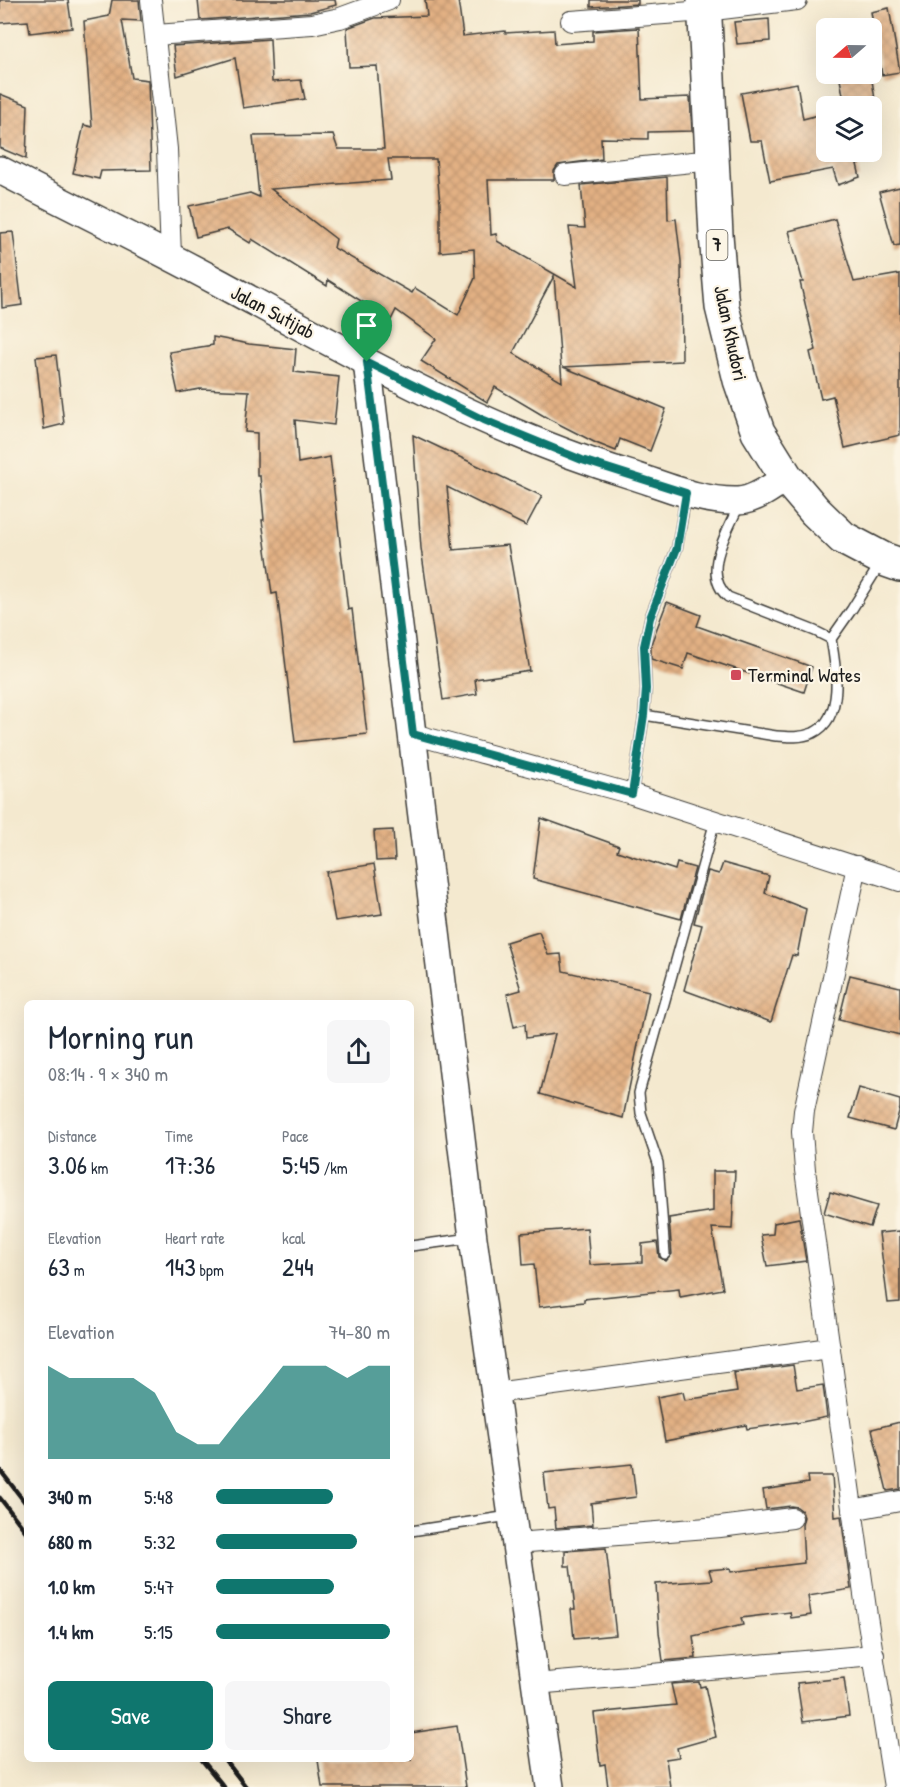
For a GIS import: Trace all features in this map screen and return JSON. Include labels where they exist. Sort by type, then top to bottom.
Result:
[{"type":"highway","name":"Jalan Khudori","points":[[704,6],[716,235],[725,318],[740,380],[758,432],[786,477]]},
{"type":"highway","name":"7","points":[[786,477],[815,511],[843,538],[891,562]]},
{"type":"street","points":[[151,0],[167,149],[171,256]]},
{"type":"street","points":[[155,36],[312,24],[340,18],[389,0]]},
{"type":"street","points":[[571,21],[704,6],[797,0]]},
{"type":"street","points":[[566,175],[712,160]]},
{"type":"street","name":"Jalan Sutijab","points":[[0,170],[171,256],[367,362],[484,420],[582,460],[710,499],[741,501],[766,491],[786,477]]},
{"type":"street","points":[[367,362],[473,1238],[550,1787]]},
{"type":"street","points":[[413,734],[632,794],[900,881]]},
{"type":"street","points":[[856,867],[804,1112],[802,1132],[805,1170],[874,1655],[889,1786]]},
{"type":"street","points":[[495,1393],[830,1348]]},
{"type":"street","points":[[852,1510],[900,1502]]},
{"type":"street","points":[[516,1543],[720,1527],[792,1518]]},
{"type":"street","points":[[535,1684],[874,1655]]},
{"type":"lane","points":[[632,794],[644,715],[646,689],[644,646],[650,618],[677,548],[686,493]]},
{"type":"lane","points":[[741,501],[716,564],[716,576],[722,592],[728,597],[831,639]]},
{"type":"lane","points":[[644,715],[776,736],[796,737],[814,732],[829,717],[835,696],[837,670],[831,639],[852,609],[891,562]]},
{"type":"lane","points":[[665,1254],[658,1163],[641,1113],[639,1093],[715,821]]},
{"type":"lane","points":[[414,1246],[473,1238]]},
{"type":"lane","points":[[414,1531],[512,1515]]},
{"type":"building","points":[[0,0],[68,0],[72,28],[30,33],[28,21],[0,23]]},
{"type":"building","points":[[112,0],[139,0],[141,21],[122,20],[132,78],[148,80],[151,170],[101,171],[99,179],[73,173],[84,125],[92,127],[84,21],[109,16]]},
{"type":"building","points":[[198,0],[335,0],[336,5],[310,12],[200,20]]},
{"type":"building","points":[[425,0],[458,0],[463,36],[505,31],[505,33],[554,30],[555,44],[593,41],[593,31],[639,28],[642,99],[690,97],[692,131],[648,132],[648,139],[601,138],[602,159],[558,165],[554,171],[554,180],[488,180],[491,235],[496,234],[497,241],[577,287],[569,227],[585,228],[581,185],[667,177],[668,220],[676,219],[681,261],[682,361],[563,367],[666,409],[650,451],[620,439],[616,451],[596,443],[549,419],[495,387],[487,402],[421,361],[436,339],[396,310],[391,320],[328,280],[327,286],[252,239],[250,243],[228,229],[196,237],[189,206],[250,193],[259,197],[253,136],[333,135],[338,149],[384,149],[377,66],[349,67],[347,28],[375,18],[427,16]],"holes":[[[388,159],[436,159],[440,204],[440,252],[474,249],[475,278],[458,315],[415,288],[412,293],[334,248],[336,239],[271,189],[391,180]],[[554,276],[561,368],[562,382],[513,353]]]},
{"type":"building","points":[[591,0],[638,0],[638,4],[591,7]]},
{"type":"building","points":[[889,8],[900,72],[882,75],[882,18],[872,18],[871,12]]},
{"type":"building","points":[[769,19],[770,41],[737,44],[734,22]]},
{"type":"building","points":[[270,39],[272,82],[301,80],[305,99],[243,108],[235,58],[177,76],[173,46]]},
{"type":"building","points":[[797,83],[803,119],[816,116],[816,162],[868,162],[857,164],[860,177],[838,185],[833,169],[770,181],[762,141],[750,141],[741,93]]},
{"type":"building","points":[[841,84],[873,84],[874,96],[843,96]]},
{"type":"building","points":[[0,94],[28,105],[26,159],[0,148]]},
{"type":"building","points":[[900,187],[900,245],[894,246],[879,192]]},
{"type":"building","points":[[835,219],[854,282],[900,274],[900,435],[845,448],[833,396],[821,399],[810,352],[816,350],[800,282],[803,282],[789,231]]},
{"type":"building","points":[[13,232],[22,305],[2,308],[0,233]]},
{"type":"building","points":[[213,337],[296,349],[294,372],[339,377],[334,425],[295,420],[298,463],[330,457],[348,610],[352,609],[367,734],[295,742],[277,593],[272,594],[262,520],[264,520],[260,476],[257,476],[257,433],[245,432],[249,391],[200,389],[178,393],[169,352],[213,345]]},
{"type":"building","points":[[56,355],[64,424],[44,429],[36,357]]},
{"type":"building","points":[[413,435],[542,496],[526,526],[447,487],[453,550],[508,545],[530,671],[475,679],[477,694],[443,700],[421,548]]},
{"type":"building","points":[[667,602],[701,615],[697,626],[812,667],[804,692],[688,653],[683,669],[651,659],[651,644]]},
{"type":"building","points":[[541,818],[619,846],[617,851],[675,870],[677,863],[695,868],[681,919],[533,879]]},
{"type":"building","points":[[393,830],[395,860],[376,861],[374,831]]},
{"type":"building","points":[[723,863],[769,876],[765,893],[806,909],[797,956],[792,955],[771,1022],[684,990],[702,925],[694,923],[708,871],[719,874]]},
{"type":"building","points":[[374,864],[382,914],[335,921],[326,872]]},
{"type":"building","points":[[539,932],[548,955],[561,954],[563,971],[649,991],[623,1118],[540,1094],[555,1034],[526,1038],[525,1024],[514,1027],[507,994],[521,990],[506,942]]},
{"type":"building","points":[[850,975],[900,987],[900,1035],[839,1020]]},
{"type":"building","points":[[859,1088],[900,1100],[894,1130],[850,1118]]},
{"type":"building","points":[[713,1171],[735,1171],[732,1229],[712,1228],[723,1289],[680,1297],[679,1289],[584,1299],[584,1302],[539,1307],[534,1264],[523,1265],[521,1233],[587,1228],[590,1265],[642,1262],[642,1244],[657,1242],[659,1257],[666,1261],[672,1254],[669,1218],[713,1211]]},
{"type":"building","points":[[830,1192],[877,1206],[870,1227],[824,1213]]},
{"type":"building","points":[[799,1218],[806,1261],[767,1266],[761,1235],[773,1234],[774,1223]]},
{"type":"building","points":[[900,1231],[900,1302],[888,1303],[879,1233]]},
{"type":"building","points":[[793,1365],[797,1389],[823,1385],[827,1417],[747,1429],[746,1425],[665,1441],[657,1397],[683,1392],[685,1400],[737,1392],[734,1373]]},
{"type":"building","points":[[900,1422],[900,1489],[887,1491],[872,1429]]},
{"type":"building","points":[[632,1464],[636,1497],[591,1503],[593,1525],[556,1528],[554,1508],[548,1509],[544,1473]]},
{"type":"building","points":[[807,1476],[832,1476],[835,1517],[841,1516],[851,1589],[808,1596],[811,1615],[791,1618],[790,1612],[741,1618],[743,1625],[693,1636],[696,1658],[663,1661],[656,1584],[712,1580],[709,1570],[730,1568],[731,1572],[804,1563],[802,1511],[791,1506],[766,1509],[763,1490],[808,1483]]},
{"type":"building","points":[[606,1548],[616,1635],[574,1639],[571,1609],[575,1609],[570,1566],[565,1566],[565,1551]]},
{"type":"building","points":[[844,1678],[849,1716],[803,1722],[797,1683]]},
{"type":"building","points":[[699,1682],[700,1687],[705,1686],[716,1737],[677,1748],[679,1757],[666,1759],[670,1787],[608,1787],[605,1764],[600,1765],[594,1713],[676,1705],[671,1684]]},
{"type":"building","points":[[457,1726],[466,1787],[322,1787],[318,1762],[414,1762],[414,1733]]},
{"type":"railway","points":[[0,1470],[24,1501]]},
{"type":"railway","points":[[0,1498],[24,1529]]},
{"type":"railway","points":[[204,1762],[224,1787]]},
{"type":"railway","points":[[227,1762],[246,1787]]},
{"type":"place","name":"Terminal Wates","points":[[736,675]]},
{"type":"route","points":[[367,362],[484,420],[582,460],[686,493],[677,548],[650,618],[644,646],[646,689],[644,715],[632,794],[413,734],[367,362]]}]
